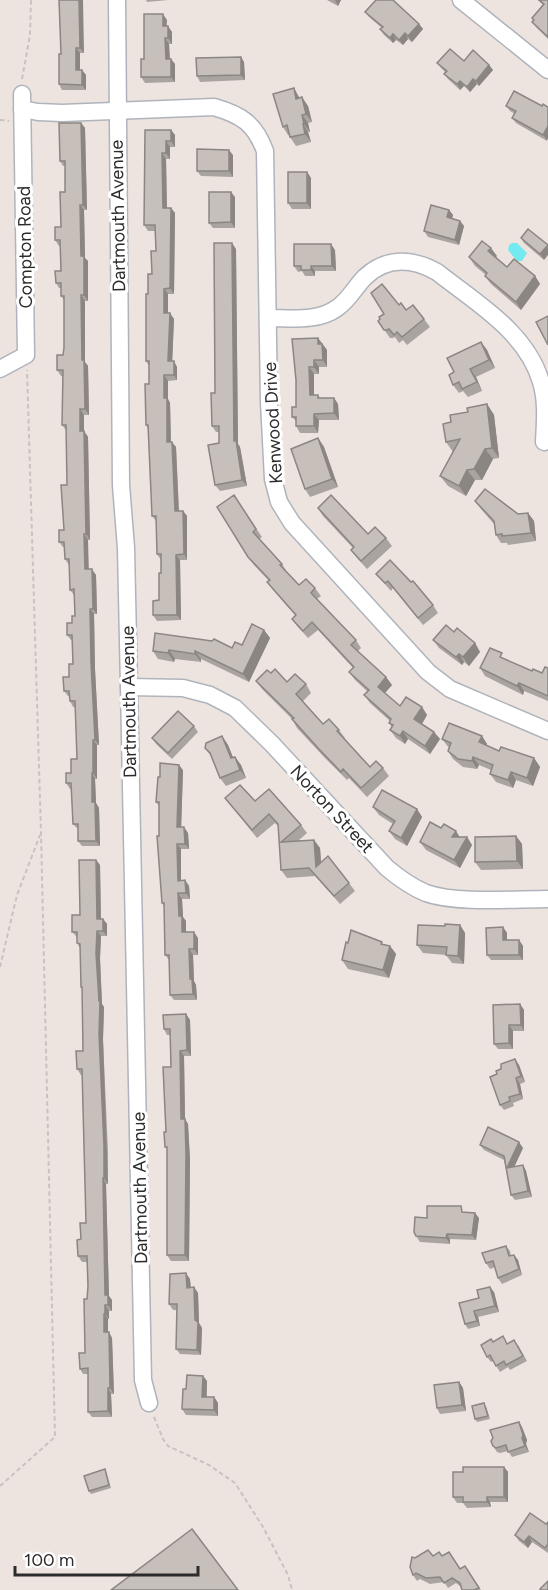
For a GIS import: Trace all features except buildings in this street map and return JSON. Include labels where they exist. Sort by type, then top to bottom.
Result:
[{"type":"street","name":"Dartmouth Avenue","points":[[117,0],[121,485],[126,548],[143,1380],[149,1403]]},
{"type":"street","points":[[461,0],[548,70]]},
{"type":"street","points":[[22,102],[38,112],[117,112]]},
{"type":"street","name":"Compton Road","points":[[22,102],[26,355]]},
{"type":"street","name":"Kenwood Drive","points":[[117,112],[214,107],[233,112],[249,123],[259,135],[265,151],[269,402],[273,479],[279,502],[291,523],[428,672],[450,689],[548,732]]},
{"type":"street","points":[[269,318],[299,319],[319,316],[336,309],[350,297],[364,278],[390,261],[410,261],[428,267],[487,312],[522,343],[534,362],[542,383],[545,407],[544,442]]},
{"type":"street","points":[[0,369],[26,355]]},
{"type":"street","name":"Norton Street","points":[[129,687],[183,688],[210,695],[235,708],[272,744],[387,868],[406,883],[428,894],[452,899],[548,898]]},
{"type":"path","points":[[22,102],[21,81],[30,35],[31,0]]},
{"type":"path","points":[[0,1486],[55,1437],[41,833],[26,355]]},
{"type":"path","points":[[0,967],[17,895],[41,833]]},
{"type":"path","points":[[149,1403],[168,1446],[209,1465],[235,1483],[263,1527],[288,1575],[292,1590]]},
{"type":"water","points":[[512,243],[517,243],[527,253],[522,261],[517,261],[508,250]]}]
